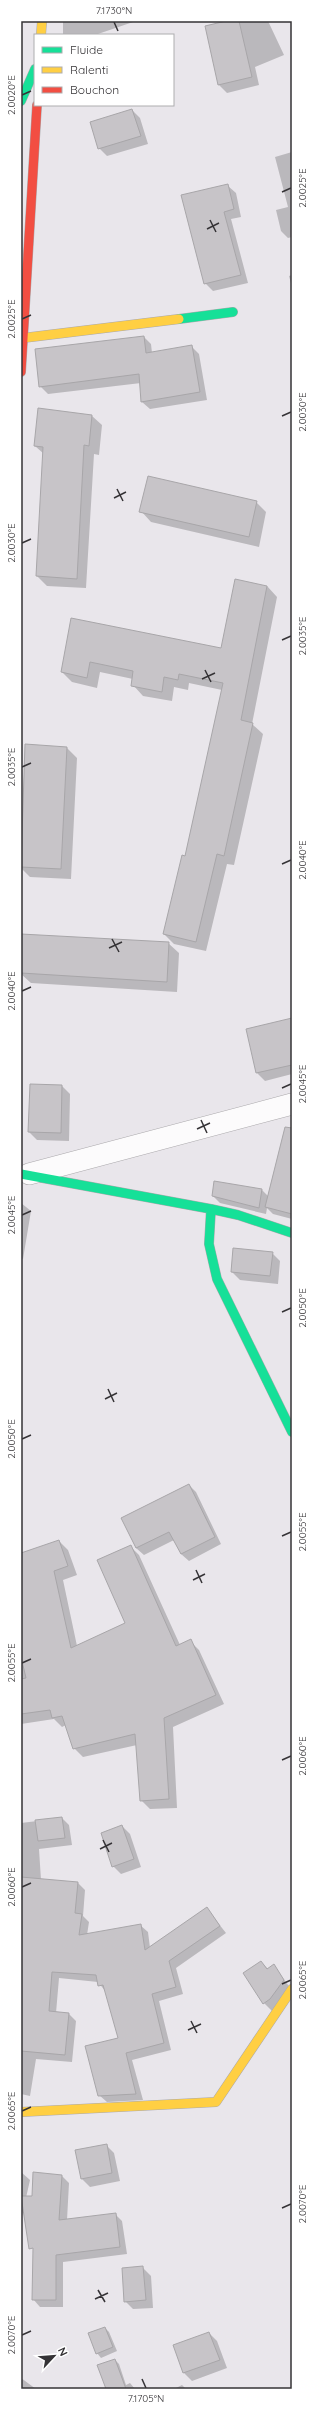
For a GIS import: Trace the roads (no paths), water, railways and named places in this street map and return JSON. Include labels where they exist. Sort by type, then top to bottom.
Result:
[{"type":"street","points":[[41,34],[42,21]]},
{"type":"street","points":[[21,101],[34,71]]},
{"type":"street","points":[[21,372],[37,106]]},
{"type":"street","points":[[23,338],[233,312]]},
{"type":"street","points":[[25,1174],[292,1104]]},
{"type":"street","points":[[25,1174],[211,1209],[238,1215],[292,1233]]},
{"type":"street","points":[[211,1209],[207,1234],[209,1255],[217,1279],[292,1432]]},
{"type":"street","points":[[21,2112],[216,2102],[292,1990]]}]
